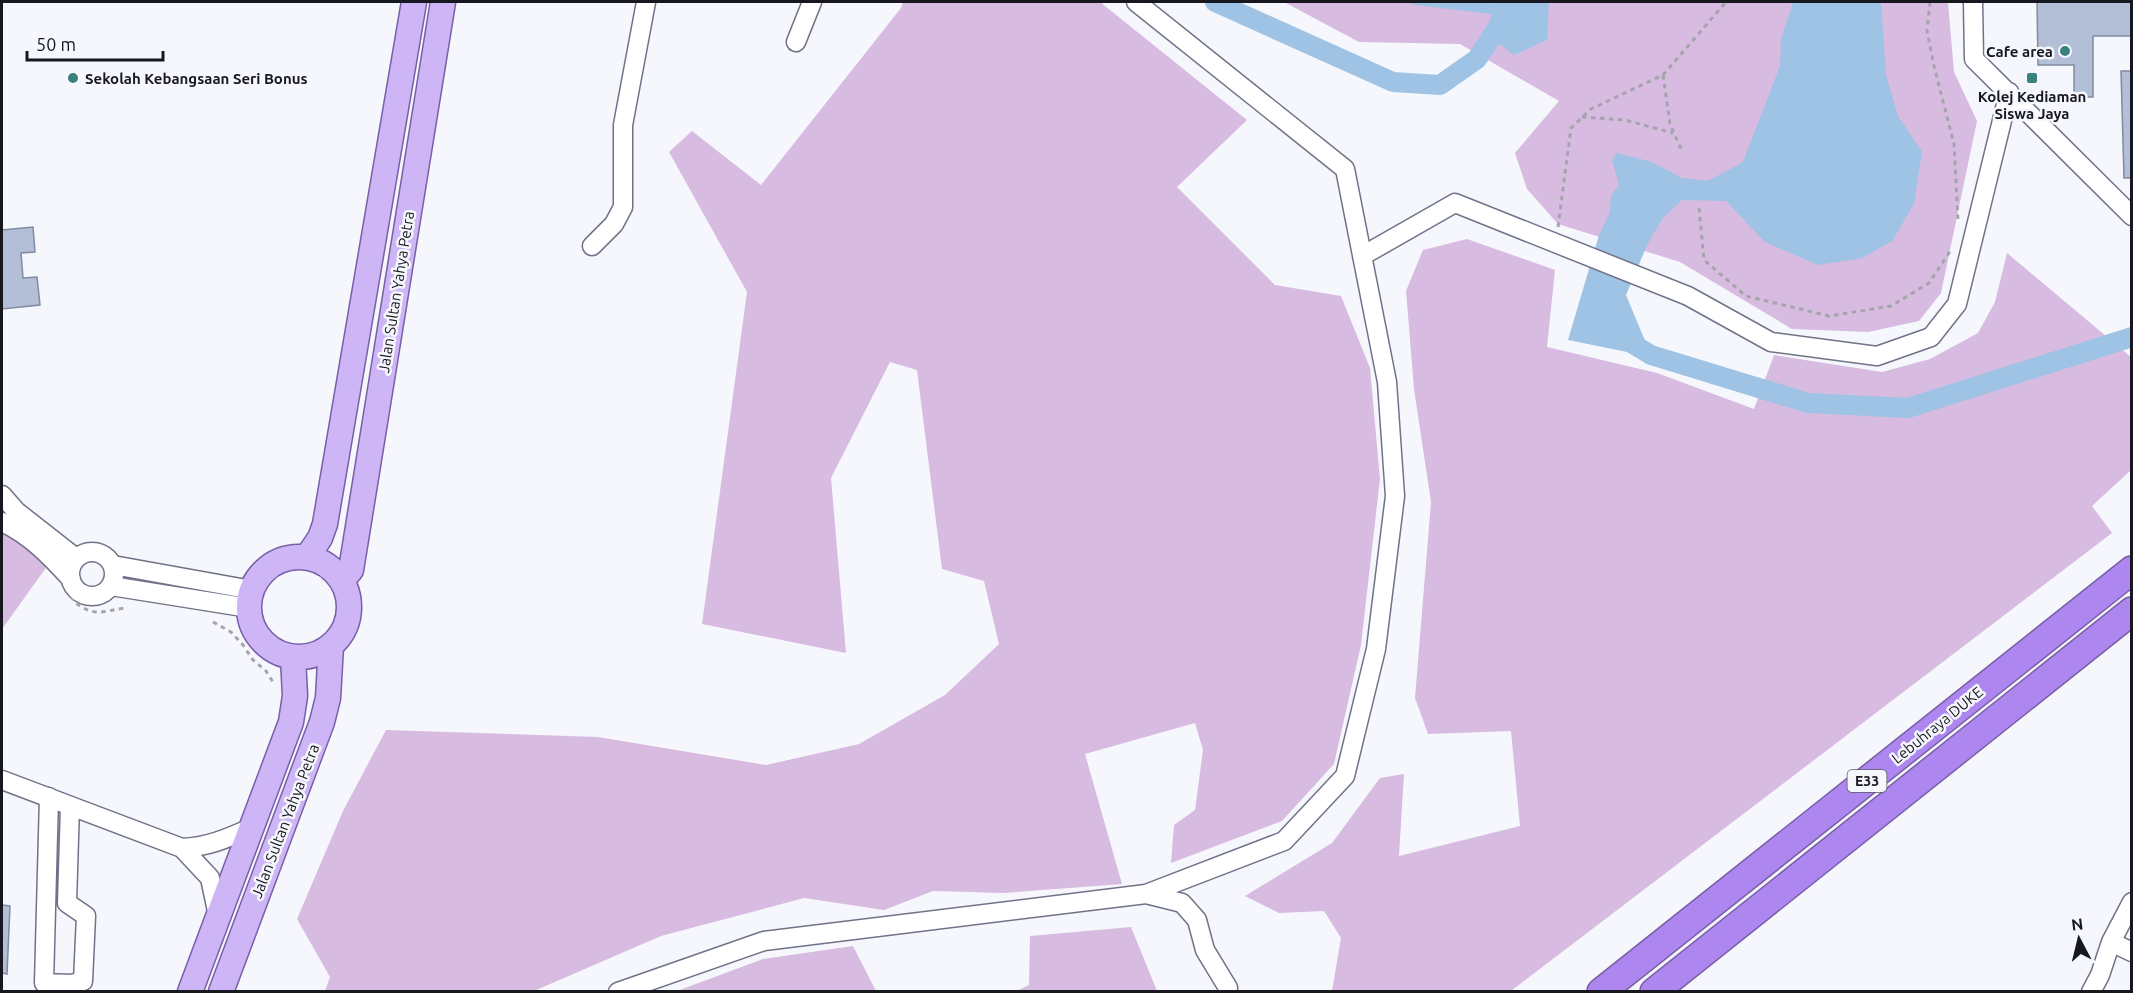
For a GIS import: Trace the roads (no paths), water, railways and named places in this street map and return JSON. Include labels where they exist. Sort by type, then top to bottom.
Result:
[{"type":"highway","name":"Lebuhraya DUKE","points":[[1601,992],[2132,570]]},
{"type":"highway","name":"Lebuhraya DUKE","points":[[1654,992],[2132,611]]},
{"type":"main road","name":"Jalan Sultan Yahya Petra","points":[[308,557],[320,538],[325,524],[414,2]]},
{"type":"main road","name":"Jalan Sultan Yahya Petra","points":[[221,992],[322,722],[328,698],[331,646],[341,635],[347,622],[350,608],[348,593],[342,580],[351,570],[443,2]]},
{"type":"main road","points":[[331,646],[320,653],[293,657],[273,649],[257,635],[251,622],[250,599],[261,575],[274,564],[290,558],[308,557],[321,562],[333,569],[342,580]]},
{"type":"main road","name":"Jalan Sultan Yahya Petra","points":[[190,992],[291,722],[295,696],[293,657]]},
{"type":"street","points":[[592,246],[614,224],[623,207],[623,125],[646,2]]},
{"type":"street","points":[[796,42],[812,2]]},
{"type":"street","points":[[618,992],[764,941],[1146,894],[1284,841],[1345,776],[1376,649],[1395,496],[1387,382],[1345,169],[1136,2]]},
{"type":"street","points":[[1973,2],[1974,59],[2132,216]]},
{"type":"street","points":[[1362,256],[1455,203],[1688,296],[1771,342],[1877,356],[1931,337],[1957,304],[2009,92]]},
{"type":"street","points":[[2,495],[16,511],[76,558]]},
{"type":"street","points":[[2,522],[18,530],[46,551],[72,583],[79,591],[93,596],[106,591],[111,585],[115,572],[113,565],[109,559],[96,552],[89,552],[76,558],[70,572],[72,583]]},
{"type":"street","points":[[113,565],[250,599]]},
{"type":"street","points":[[111,585],[250,599]]},
{"type":"street","points":[[2,780],[182,848],[200,847],[221,841],[252,828]]},
{"type":"street","points":[[49,797],[44,983],[72,984],[83,981],[86,916],[66,903],[70,806]]},
{"type":"street","points":[[182,848],[210,878],[219,916]]},
{"type":"street","points":[[1146,894],[1182,903],[1197,920],[1205,950],[1227,988]]},
{"type":"street","points":[[2091,992],[2100,975],[2111,942],[2132,902]]},
{"type":"street","points":[[2111,942],[2132,951]]},
{"type":"water","points":[[1407,2],[1549,2],[1547,40],[1514,55],[1485,33],[1492,14],[1414,5]]},
{"type":"water","points":[[1793,2],[1881,2],[1886,75],[1898,116],[1922,152],[1914,204],[1892,241],[1862,258],[1818,265],[1765,242],[1726,201],[1682,200],[1663,218],[1648,243],[1626,295],[1651,355],[1568,340],[1599,235],[1610,212],[1611,195],[1619,185],[1612,160],[1617,153],[1652,162],[1682,178],[1708,181],[1743,162],[1780,66],[1781,39]]},
{"type":"waterway","points":[[1215,2],[1393,82],[1440,85],[1477,59],[1504,18],[1507,2]]},
{"type":"waterway","points":[[1628,341],[1651,355],[1808,403],[1908,408],[2132,337]]},
{"type":"place","name":"Cafe area","points":[[2065,51]]},
{"type":"place","name":"Sekolah Kebangsaan Seri Bonus","points":[[73,78]]},
{"type":"place","name":"Kolej Kediaman Siswa Jaya","points":[[2032,78]]}]
